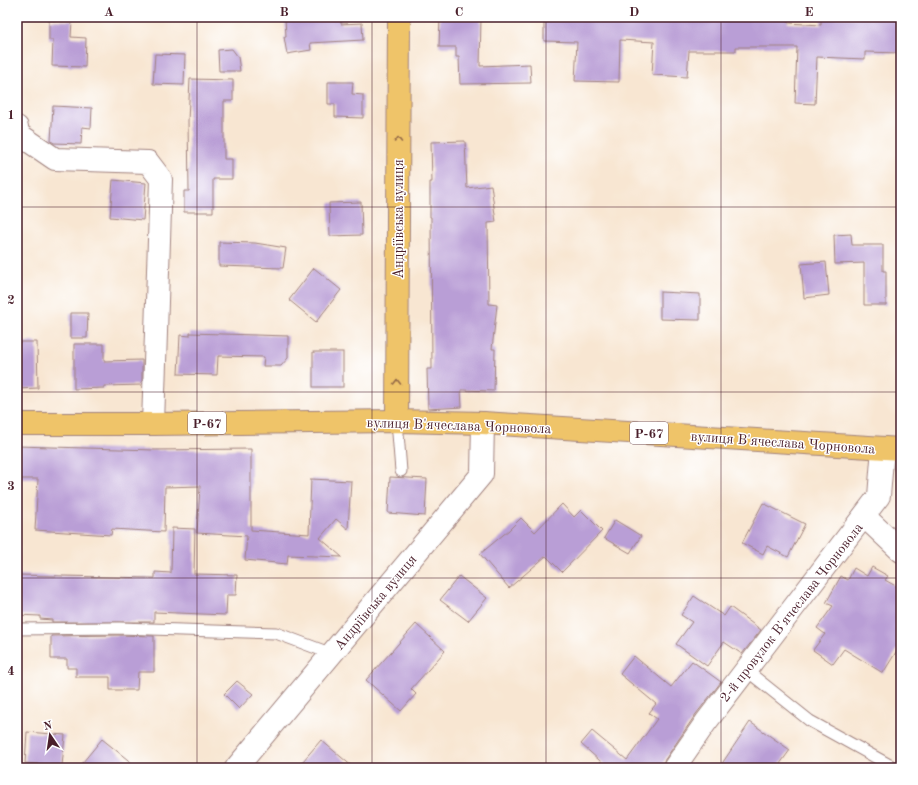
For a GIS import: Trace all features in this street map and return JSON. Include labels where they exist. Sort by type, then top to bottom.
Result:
[{"type":"main road","name":"Андріївська вулиця","points":[[397,421],[399,17]]},
{"type":"main road","name":"вулиця В'ячеслава Чорновола","points":[[17,424],[397,421],[483,423],[892,448]]},
{"type":"street","points":[[17,126],[17,133],[55,159],[148,162],[161,179],[154,424]]},
{"type":"street","name":"Андріївська вулиця","points":[[236,768],[482,474],[483,423]]},
{"type":"street","name":"2-й провулок В'ячеслава Чорновола","points":[[674,768],[706,722],[879,496],[892,448]]},
{"type":"street","points":[[864,516],[901,551]]},
{"type":"lane","points":[[397,421],[401,471]]},
{"type":"lane","points":[[17,629],[119,628],[276,633],[332,654]]},
{"type":"lane","points":[[746,670],[810,721],[895,768]]},
{"type":"building","points":[[285,17],[341,17],[341,24],[362,23],[363,40],[310,43],[311,50],[287,54],[284,37],[286,37]]},
{"type":"building","points":[[440,17],[481,17],[480,66],[530,64],[531,83],[460,84],[459,57],[456,57],[456,47],[439,47]]},
{"type":"building","points":[[544,17],[788,17],[788,23],[821,25],[821,17],[901,19],[901,53],[865,52],[865,59],[817,57],[815,104],[795,103],[797,47],[736,47],[736,51],[689,51],[687,77],[652,75],[654,42],[620,40],[619,82],[575,81],[577,42],[544,41]]},
{"type":"building","points":[[49,20],[72,21],[71,37],[86,38],[85,67],[52,66],[53,40],[49,40]]},
{"type":"building","points":[[232,49],[238,57],[240,71],[219,71],[218,50]]},
{"type":"building","points":[[155,54],[185,55],[184,85],[153,84]]},
{"type":"building","points":[[190,79],[233,80],[233,101],[224,101],[224,159],[232,159],[232,179],[213,179],[213,212],[184,212],[184,191],[189,191],[188,121]]},
{"type":"building","points":[[328,82],[353,82],[352,94],[363,95],[363,118],[335,117],[335,104],[328,104]]},
{"type":"building","points":[[53,106],[92,108],[91,128],[82,127],[81,144],[54,143],[51,141]]},
{"type":"building","points":[[465,141],[467,188],[491,185],[496,222],[488,223],[489,304],[497,305],[492,349],[495,349],[494,391],[461,390],[462,407],[428,409],[427,369],[432,369],[430,217],[430,182],[432,182],[431,142]]},
{"type":"building","points":[[113,180],[146,183],[143,220],[110,217]]},
{"type":"building","points":[[361,202],[362,235],[330,236],[329,203]]},
{"type":"building","points":[[851,234],[852,245],[883,245],[883,271],[886,271],[886,305],[864,305],[864,263],[835,264],[834,235]]},
{"type":"building","points":[[219,242],[255,243],[286,248],[283,268],[219,266]]},
{"type":"building","points":[[826,262],[829,295],[804,298],[801,264]]},
{"type":"building","points":[[314,268],[341,290],[316,322],[289,300]]},
{"type":"building","points":[[660,292],[700,294],[700,320],[660,319]]},
{"type":"building","points":[[70,313],[88,313],[87,338],[70,338]]},
{"type":"building","points":[[190,333],[288,336],[288,358],[281,366],[263,366],[264,357],[218,356],[217,375],[178,374],[180,335],[190,336]]},
{"type":"building","points":[[17,342],[37,342],[38,388],[17,389]]},
{"type":"building","points":[[74,344],[104,344],[104,361],[142,360],[142,385],[104,386],[104,388],[74,389]]},
{"type":"building","points":[[313,352],[343,352],[343,387],[313,387]]},
{"type":"building","points":[[17,446],[154,450],[251,449],[251,530],[309,534],[311,479],[351,481],[348,529],[336,519],[320,538],[342,557],[288,555],[287,564],[245,560],[247,536],[197,533],[200,486],[165,487],[164,532],[112,529],[111,535],[35,530],[38,479],[17,479]]},
{"type":"building","points":[[390,477],[427,479],[425,516],[388,513]]},
{"type":"building","points":[[763,503],[805,524],[788,557],[767,546],[763,554],[742,543]]},
{"type":"building","points":[[562,504],[574,517],[581,510],[602,531],[562,572],[546,556],[509,588],[480,554],[521,518],[535,532]]},
{"type":"building","points":[[615,520],[641,536],[630,553],[604,538]]},
{"type":"building","points":[[172,528],[195,529],[194,574],[237,575],[236,595],[227,595],[226,615],[154,612],[154,622],[52,622],[52,620],[40,619],[40,616],[17,615],[17,575],[155,578],[155,572],[171,573]]},
{"type":"building","points":[[872,567],[888,576],[885,580],[901,589],[901,644],[883,673],[844,649],[833,664],[813,650],[825,634],[817,628],[833,606],[826,603],[841,576],[848,580],[854,568],[867,576]]},
{"type":"building","points":[[459,576],[487,598],[468,621],[440,600]]},
{"type":"building","points":[[694,596],[724,616],[730,607],[761,630],[742,654],[724,642],[707,666],[676,644],[692,622],[681,615]]},
{"type":"building","points":[[416,624],[445,651],[411,689],[416,694],[401,711],[366,680]]},
{"type":"building","points":[[51,636],[154,636],[154,672],[138,672],[137,690],[110,690],[110,677],[76,677],[76,668],[67,668],[67,659],[51,659]]},
{"type":"building","points":[[634,656],[671,687],[692,661],[721,682],[696,714],[664,761],[662,768],[608,768],[581,744],[592,731],[627,760],[657,719],[649,713],[656,704],[620,674]]},
{"type":"building","points":[[237,681],[253,694],[239,709],[224,694]]},
{"type":"building","points":[[750,722],[790,750],[777,768],[719,768]]},
{"type":"building","points":[[27,732],[65,735],[62,766],[25,763]]},
{"type":"building","points":[[102,739],[138,768],[78,768]]},
{"type":"building","points":[[321,740],[354,768],[297,768]]}]
